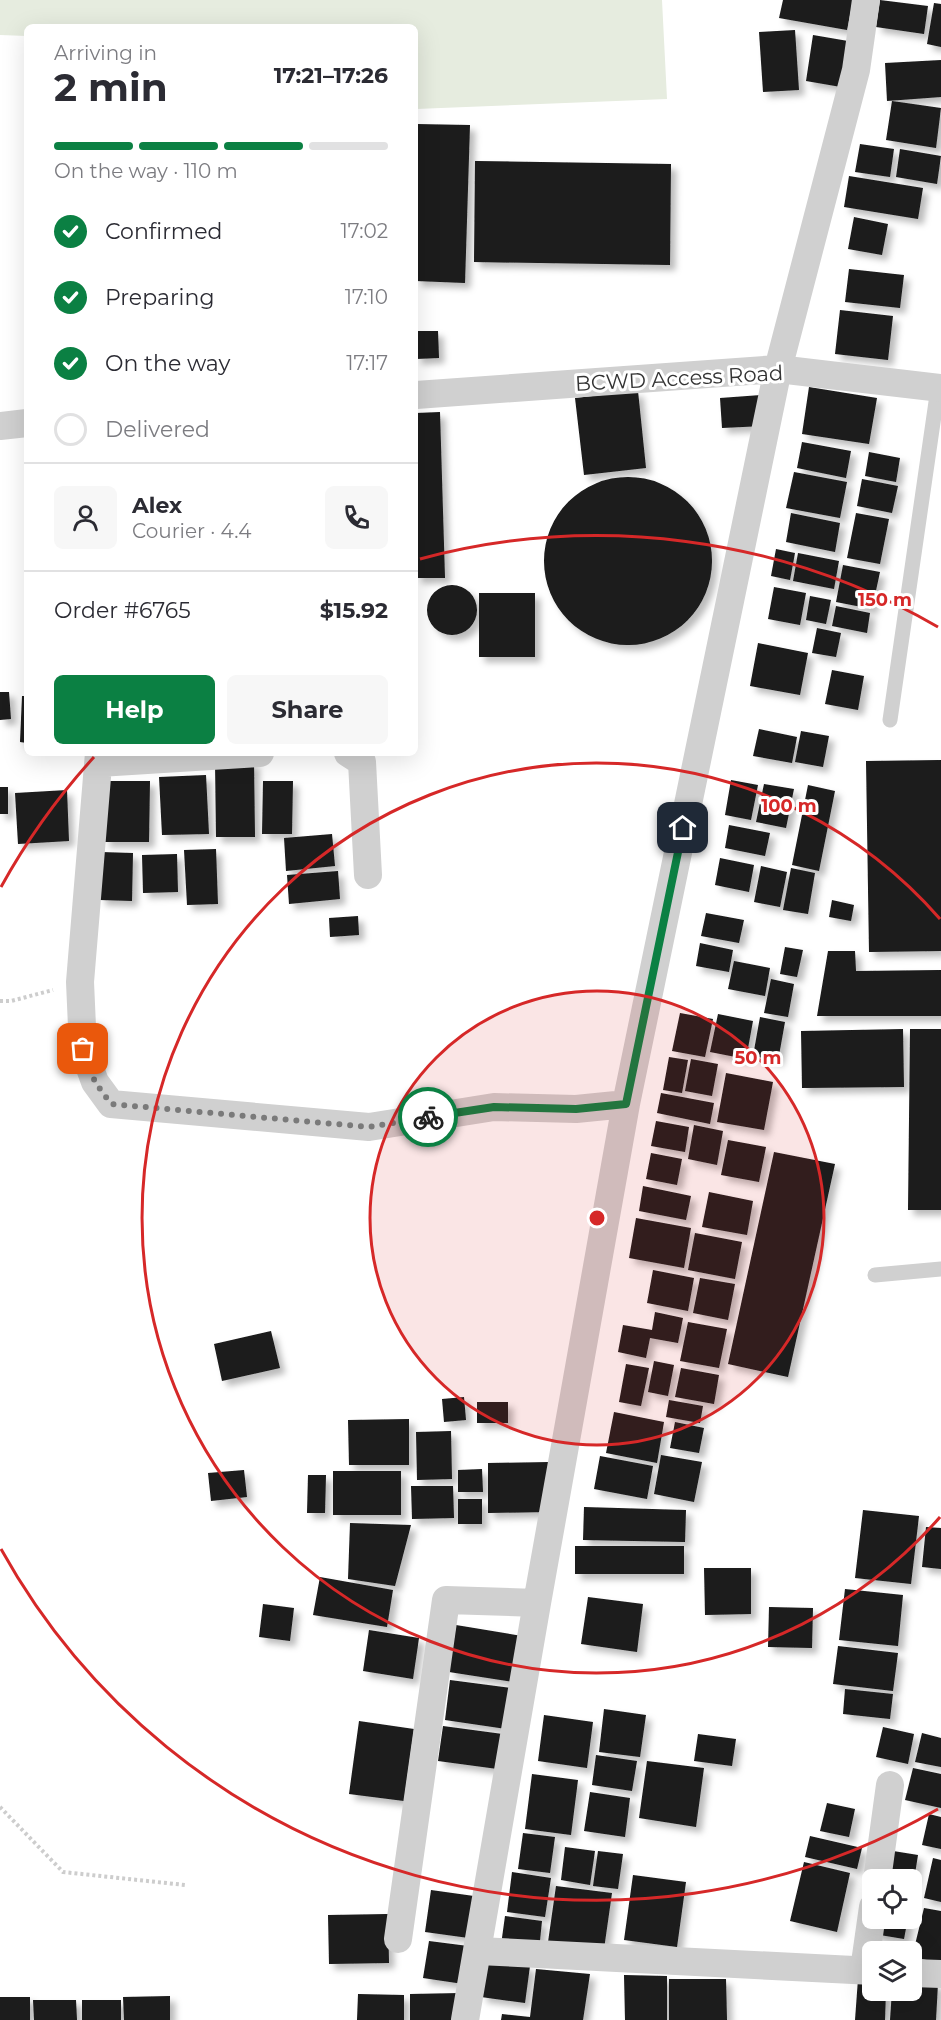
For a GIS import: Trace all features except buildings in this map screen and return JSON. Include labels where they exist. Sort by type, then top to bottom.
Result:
[{"type":"street","points":[[465,2020],[626,1104],[777,369],[856,70],[866,0]]},
{"type":"street","name":"BCWD Access Road","points":[[418,395],[777,369],[939,388]]},
{"type":"street","points":[[0,426],[24,423]]},
{"type":"street","points":[[163,756],[99,758],[80,982],[83,1049],[95,1082],[111,1104],[369,1127],[494,1107],[576,1109],[626,1104]]},
{"type":"street","points":[[353,756],[362,762],[368,875]]},
{"type":"street","points":[[398,1939],[446,1600],[537,1603]]},
{"type":"street","points":[[879,1869],[890,1785]]},
{"type":"street","points":[[478,1951],[862,1971]]},
{"type":"street","points":[[922,1973],[941,1974]]},
{"type":"lane","points":[[890,720],[939,388]]},
{"type":"lane","points":[[875,1275],[941,1269]]},
{"type":"path","points":[[0,1002],[80,982]]},
{"type":"path","points":[[0,1807],[63,1872],[185,1885]]},
{"type":"shaded area","points":[[0,0],[662,0],[667,99],[418,109],[418,24],[24,24],[24,36],[0,35]]},
{"type":"way so far","points":[[83,1049],[95,1082],[111,1104],[369,1127],[428,1117]]},
{"type":"route","points":[[428,1117],[494,1107],[576,1109],[626,1104],[683,828]]}]
